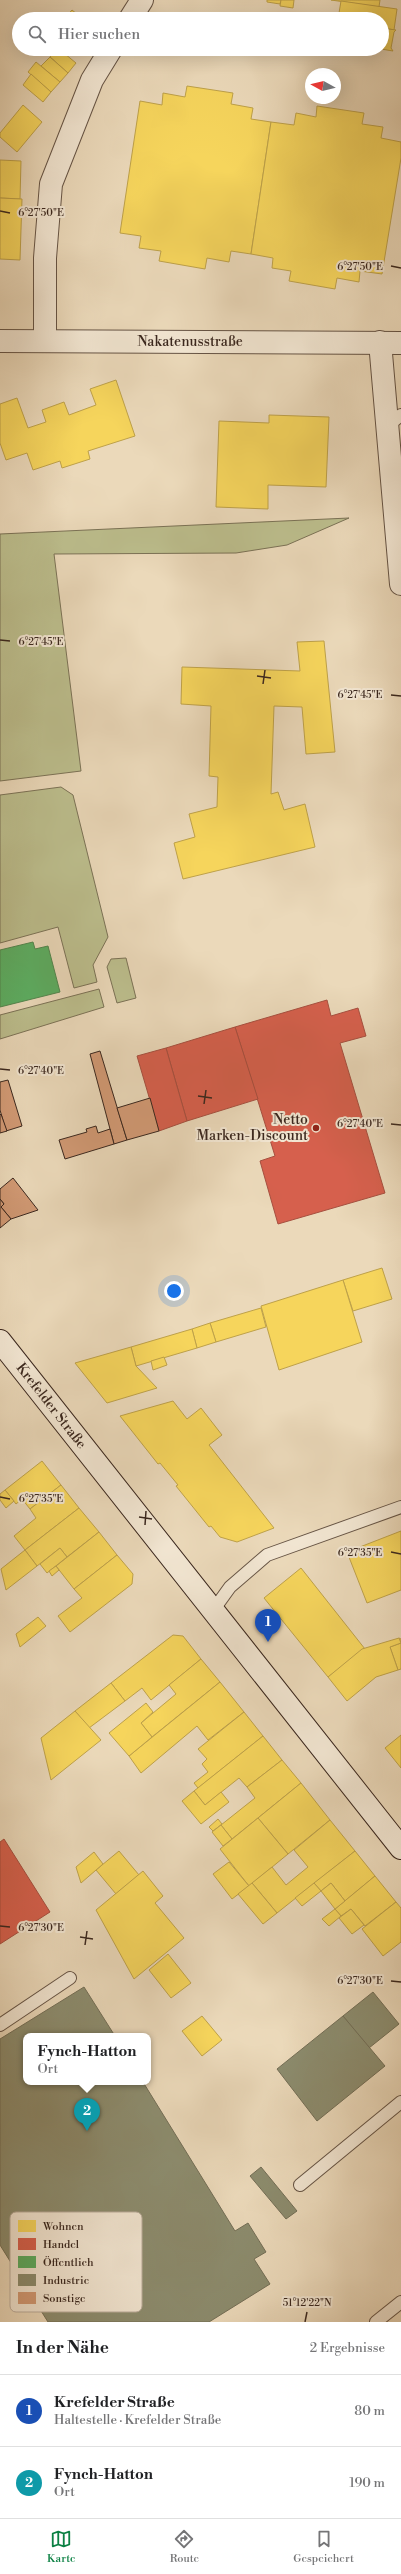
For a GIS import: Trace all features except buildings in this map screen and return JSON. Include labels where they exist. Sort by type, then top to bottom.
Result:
[{"type":"street","points":[[134,12],[142,0]]},
{"type":"street","points":[[45,342],[45,258],[51,184],[92,80],[107,56]]},
{"type":"street","name":"Nakatenusstraße","points":[[0,341],[390,342],[401,584]]},
{"type":"street","name":"Krefelder Straße","points":[[0,1341],[212,1612],[401,1848]]},
{"type":"lane","points":[[212,1612],[230,1587],[267,1554],[401,1507]]},
{"type":"lane","points":[[0,2025],[70,1978]]},
{"type":"lane","points":[[300,2185],[401,2102]]},
{"type":"lane","points":[[376,2322],[401,2302]]},
{"type":"green space","points":[[349,518],[287,545],[236,553],[54,554],[81,771],[0,781],[0,534]]},
{"type":"green space","points":[[61,787],[73,795],[108,937],[93,965],[97,982],[74,988],[58,927],[0,943],[0,795]]},
{"type":"green space","points":[[126,958],[136,998],[117,1003],[107,967],[111,959]]},
{"type":"green space","points":[[99,989],[104,1007],[0,1039],[0,1015]]},
{"type":"place","name":"Netto Marken-Discount","points":[[316,1128]]},
{"type":"place","name":"Krefelder Straße","points":[[268,1642]]},
{"type":"place","name":"Fynch-Hatton","points":[[87,2131]]}]
